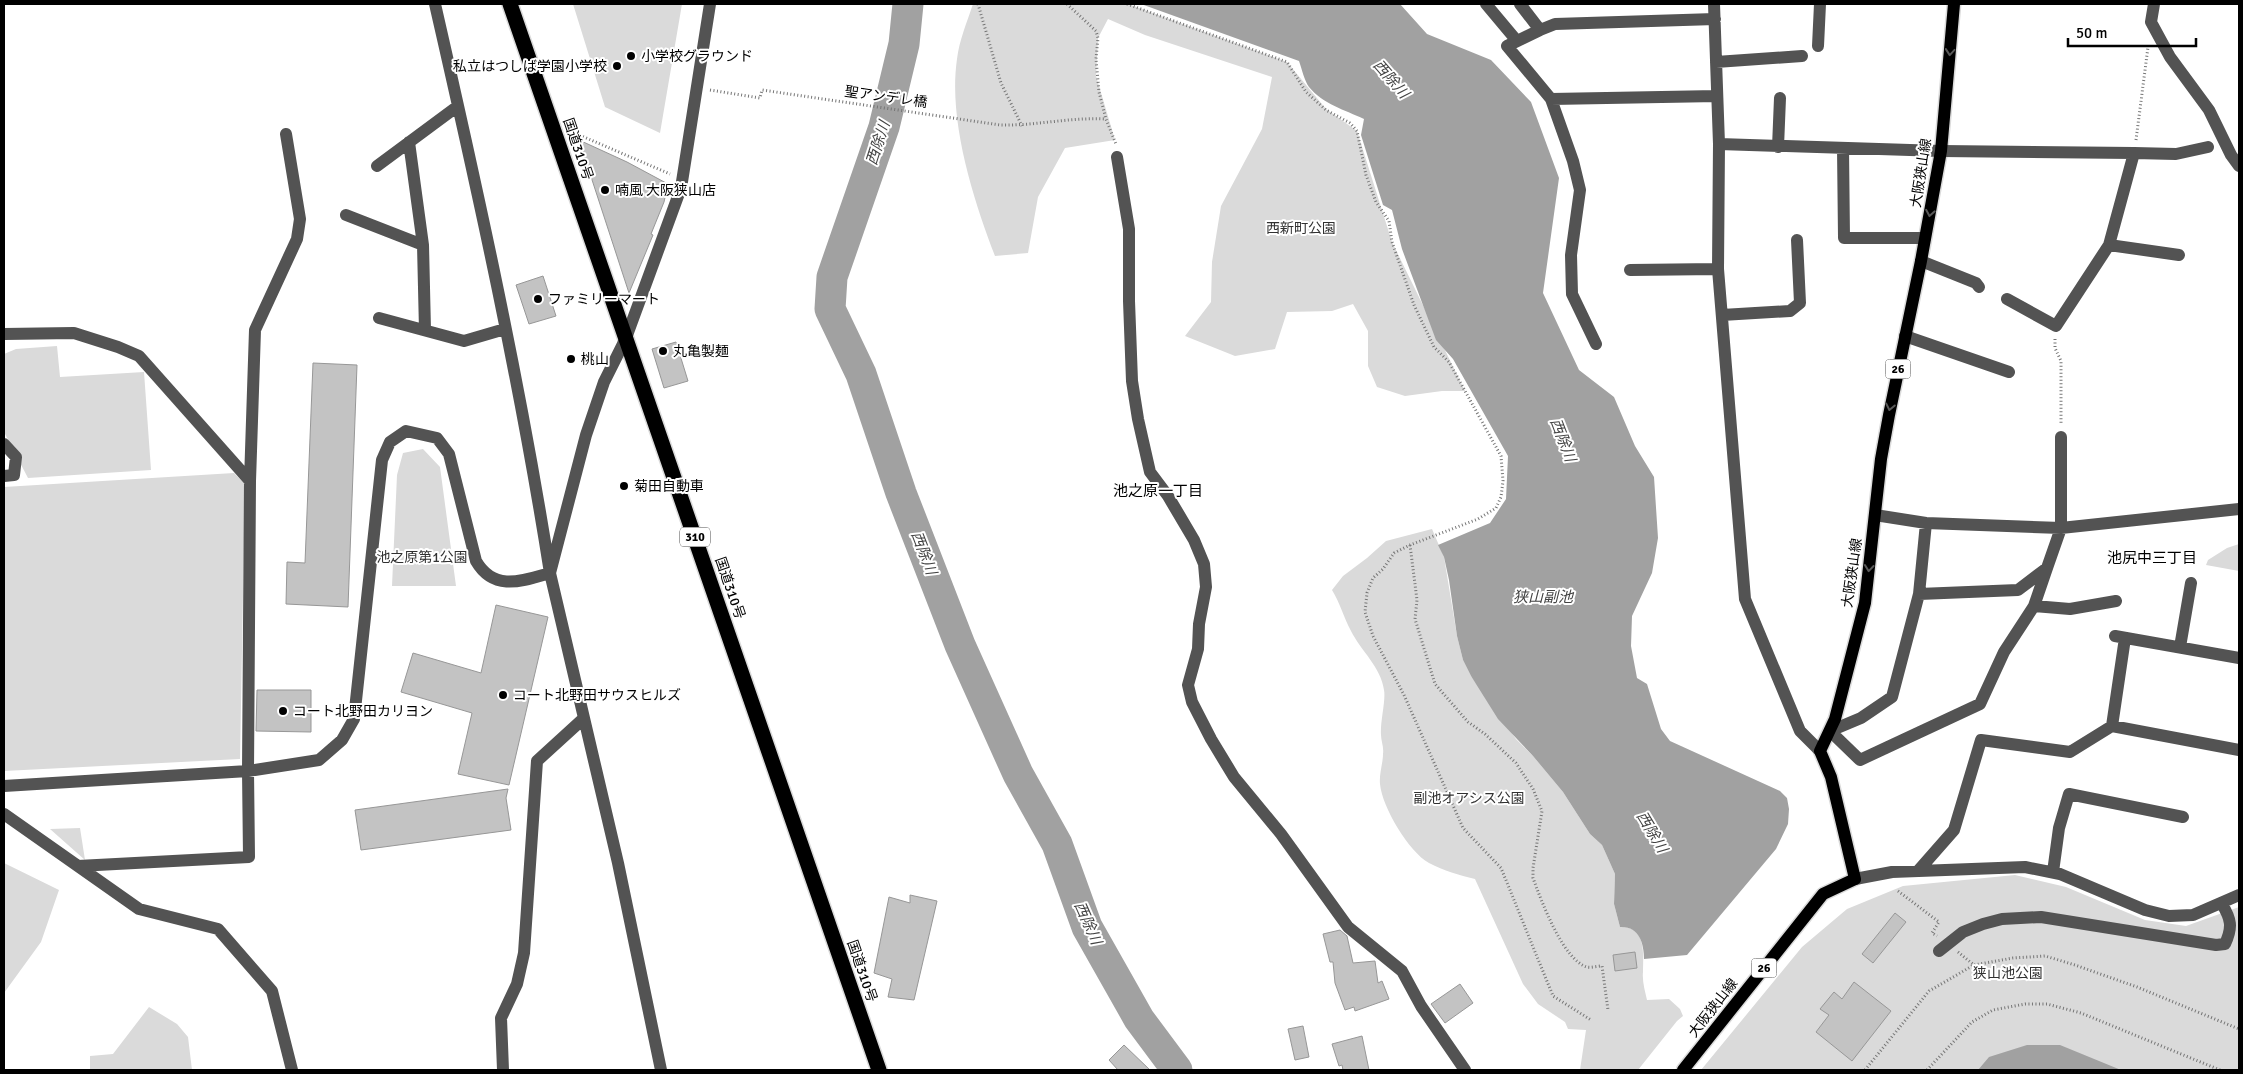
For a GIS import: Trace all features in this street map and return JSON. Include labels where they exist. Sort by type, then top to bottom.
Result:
[{"type":"highway","name":"国道310号","points":[[510,4],[879,1070]]},
{"type":"main road","name":"大阪狭山線","points":[[1820,751],[1830,731],[1865,603],[1889,415],[1921,261],[1941,151],[1954,4]]},
{"type":"main road","points":[[1820,751],[1831,777],[1855,879]]},
{"type":"main road","name":"大阪狭山線","points":[[1683,1070],[1823,894],[1855,879]]},
{"type":"street","points":[[435,4],[505,329],[537,490],[550,573],[618,863],[661,1070]]},
{"type":"street","points":[[550,573],[586,435],[604,382],[626,338],[665,234],[682,180],[710,4]]},
{"type":"street","points":[[1486,4],[1518,41]]},
{"type":"street","points":[[1520,4],[1540,30]]},
{"type":"street","points":[[1714,4],[1719,144],[1718,269],[1745,599],[1800,731],[1820,751]]},
{"type":"street","points":[[1818,46],[1825,24],[1820,4]]},
{"type":"street","points":[[2154,4],[2151,22],[2170,57],[2209,110],[2231,155],[2239,166]]},
{"type":"street","points":[[1596,344],[1572,294],[1571,255],[1580,190],[1573,161],[1551,99],[1507,46],[1555,24],[1715,19]]},
{"type":"street","points":[[1716,62],[1802,56]]},
{"type":"street","points":[[1551,99],[1717,96]]},
{"type":"street","points":[[1778,147],[1780,98]]},
{"type":"street","points":[[377,166],[458,106]]},
{"type":"street","points":[[78,866],[249,857],[250,481],[255,330],[297,239],[300,219],[286,134]]},
{"type":"street","points":[[409,142],[423,245],[425,330]]},
{"type":"street","points":[[1719,144],[1941,151],[2176,154],[2208,147]]},
{"type":"street","points":[[1843,148],[1844,238],[1925,238]]},
{"type":"street","points":[[2007,299],[2056,326],[2109,245],[2134,153]]},
{"type":"street","points":[[1117,157],[1129,229],[1129,301],[1132,372],[1138,419],[1150,472],[1168,496],[1194,540],[1204,564],[1206,587],[1198,624],[1198,649],[1188,685],[1192,702],[1211,739],[1234,777],[1281,834],[1348,927],[1402,971],[1421,1006],[1465,1070]]},
{"type":"street","points":[[346,214],[423,245]]},
{"type":"street","points":[[1722,315],[1790,312],[1800,303],[1797,240]]},
{"type":"street","points":[[2109,245],[2178,255]]},
{"type":"street","points":[[1921,261],[1976,282],[1979,287]]},
{"type":"street","points":[[1630,270],[1718,269]]},
{"type":"street","points":[[379,318],[464,341],[505,329]]},
{"type":"street","points":[[4,334],[74,334],[118,347],[139,356],[250,481]]},
{"type":"street","points":[[1905,336],[2009,372]]},
{"type":"street","points":[[4,786],[248,770],[319,760],[342,740],[354,719],[382,460],[390,442],[406,431],[438,438],[449,454],[476,561],[482,573],[498,581],[520,582],[550,573]]},
{"type":"street","points":[[1926,524],[1919,594],[1892,697],[1861,718],[1830,731],[1860,760],[1980,704],[2004,652],[2034,606],[2061,528],[2061,438]]},
{"type":"street","points":[[4,444],[16,457],[14,474],[4,476]]},
{"type":"street","points":[[1875,516],[1926,524],[2061,528],[2239,509]]},
{"type":"street","points":[[1919,594],[2018,590],[2047,568]]},
{"type":"street","points":[[2180,648],[2191,583]]},
{"type":"street","points":[[2034,606],[2070,609],[2116,601]]},
{"type":"street","points":[[2112,726],[2120,637],[2239,658]]},
{"type":"street","points":[[502,1070],[501,1018],[517,984],[524,953],[537,761],[583,719]]},
{"type":"street","points":[[1918,871],[1954,830],[1981,740],[2070,752],[2112,726],[2239,750]]},
{"type":"street","points":[[2052,872],[2059,828],[2069,794],[2183,817]]},
{"type":"street","points":[[4,814],[139,909],[218,929],[272,991],[292,1070]]},
{"type":"street","points":[[1855,879],[1892,872],[2024,867],[2060,874],[2145,910],[2169,916],[2193,915],[2239,895]]},
{"type":"street","points":[[1939,951],[1963,932],[1983,924],[2002,919],[2041,917],[2216,945],[2225,944],[2231,932],[2228,915],[2222,904]]},
{"type":"path","points":[[978,4],[1000,82],[1022,126]]},
{"type":"path","points":[[1067,4],[1096,31],[1098,38],[1096,76],[1106,119],[1115,140],[1117,157]]},
{"type":"path","points":[[1126,4],[1287,62],[1306,92],[1326,110],[1350,123],[1357,131],[1366,175],[1376,202],[1389,221],[1392,242],[1414,304],[1434,347],[1449,362],[1501,456],[1503,481],[1501,497],[1496,508],[1449,531],[1394,553],[1383,569],[1373,578],[1367,593],[1365,612],[1373,636],[1404,695],[1463,828],[1501,868],[1553,996],[1591,1020]]},
{"type":"path","points":[[2134,153],[2151,22]]},
{"type":"path","name":"聖アンデレ橋","points":[[697,88],[760,98],[762,90],[1000,125],[1022,126],[1081,117],[1106,119]]},
{"type":"path","points":[[552,124],[682,180]]},
{"type":"path","points":[[2056,326],[2055,348],[2061,362],[2061,438]]},
{"type":"path","points":[[1410,545],[1417,600],[1415,619],[1435,684],[1468,722],[1485,734],[1516,763],[1533,789],[1542,811],[1533,878],[1564,945],[1576,961],[1588,967],[1602,966],[1608,1010]]},
{"type":"path","points":[[1898,891],[1939,922]]},
{"type":"path","points":[[1865,1070],[1929,991],[1974,965],[2013,958],[2045,956],[2075,965],[2138,987],[2239,1029]]},
{"type":"path","points":[[1927,1070],[1972,1022],[1993,1010],[2025,1004],[2047,1004],[2081,1013],[2220,1070]]},
{"type":"green space","name":"小学校グラウンド","points":[[573,4],[682,4],[660,133],[605,107]]},
{"type":"green space","name":"西新町公園","points":[[973,4],[1128,4],[1287,62],[1326,109],[1357,131],[1392,242],[1465,391],[1442,391],[1405,396],[1377,387],[1368,366],[1368,331],[1353,304],[1332,311],[1287,312],[1275,349],[1235,356],[1185,336],[1211,302],[1212,262],[1221,206],[1262,129],[1272,77],[1145,35],[1108,19],[1098,38],[1096,76],[1115,140],[1065,148],[1038,197],[1028,253],[995,256],[964,159],[956,108],[955,83],[958,52]]},
{"type":"green space","points":[[57,346],[60,377],[144,372],[151,470],[28,478],[4,432],[4,354],[16,349]]},
{"type":"green space","name":"池之原第1公園","points":[[423,449],[440,467],[456,586],[392,586],[397,475],[403,453]]},
{"type":"green space","points":[[234,473],[245,484],[240,759],[4,771],[4,487]]},
{"type":"green space","name":"副池オアシス公園","points":[[1432,529],[1444,557],[1457,636],[1463,660],[1471,676],[1516,739],[1563,792],[1590,834],[1602,845],[1615,874],[1614,904],[1620,927],[1635,931],[1642,942],[1643,979],[1647,1000],[1669,999],[1680,1009],[1683,1016],[1638,1070],[1580,1070],[1586,1030],[1568,1029],[1565,1022],[1538,1004],[1523,984],[1475,879],[1440,868],[1421,857],[1398,828],[1382,794],[1380,784],[1383,751],[1381,730],[1384,694],[1382,682],[1375,666],[1351,631],[1332,590],[1343,576],[1386,541]]},
{"type":"green space","points":[[2239,544],[2239,571],[2206,565],[2208,560],[2227,548]]},
{"type":"green space","points":[[80,828],[85,860],[50,829]]},
{"type":"green space","points":[[4,863],[59,890],[41,942],[4,993]]},
{"type":"green space","name":"狭山池公園","points":[[2015,875],[2066,887],[2145,920],[2186,926],[2239,907],[2239,1070],[1701,1070],[1802,947],[1847,909],[1903,886]]},
{"type":"green space","points":[[149,1007],[177,1024],[188,1037],[192,1070],[90,1070],[90,1056],[113,1054]]},
{"type":"water","name":"狭山副池","points":[[1141,4],[1400,4],[1427,34],[1491,60],[1531,102],[1559,178],[1543,293],[1579,370],[1614,397],[1635,446],[1654,477],[1658,538],[1652,573],[1632,616],[1631,646],[1637,678],[1647,684],[1661,729],[1670,741],[1780,791],[1787,798],[1789,809],[1788,824],[1776,849],[1687,955],[1644,959],[1643,947],[1636,932],[1626,927],[1620,927],[1614,904],[1615,874],[1602,845],[1590,834],[1563,792],[1533,756],[1498,719],[1463,660],[1457,636],[1444,557],[1438,545],[1490,523],[1506,499],[1508,456],[1453,359],[1436,340],[1402,249],[1392,210],[1383,205],[1361,135],[1364,119],[1335,106],[1315,93],[1304,78],[1299,61]]},
{"type":"water","points":[[2027,1045],[2060,1045],[2121,1070],[1978,1070],[1989,1057]]},
{"type":"building","points":[[579,140],[627,162],[668,184],[664,202],[651,234],[653,235],[629,293]]},
{"type":"building","points":[[543,276],[556,316],[529,324],[516,285]]},
{"type":"building","points":[[676,342],[688,381],[664,388],[652,349]]},
{"type":"building","points":[[313,363],[357,365],[348,607],[286,604],[287,562],[305,563]]},
{"type":"building","name":"コート北野田サウスヒルズ","points":[[496,605],[548,617],[509,785],[458,774],[472,713],[401,692],[413,653],[481,673]]},
{"type":"building","name":"コート北野田カリヨン","points":[[257,690],[311,690],[311,732],[256,731]]},
{"type":"building","points":[[508,789],[506,798],[511,830],[361,850],[355,810]]},
{"type":"building","points":[[910,895],[937,901],[914,1000],[888,997],[892,979],[874,973],[889,897],[910,903]]},
{"type":"building","points":[[1895,913],[1906,922],[1873,963],[1862,954]]},
{"type":"building","points":[[1340,930],[1347,936],[1353,963],[1375,961],[1378,983],[1382,981],[1389,999],[1355,1011],[1354,1007],[1345,1010],[1335,983],[1333,962],[1330,962],[1323,934]]},
{"type":"building","points":[[1635,952],[1637,968],[1615,971],[1613,955]]},
{"type":"building","points":[[1854,982],[1891,1011],[1852,1061],[1816,1032],[1829,1015],[1820,1009],[1834,992],[1842,999]]},
{"type":"building","points":[[1460,984],[1473,1003],[1445,1023],[1431,1004]]},
{"type":"building","points":[[1303,1026],[1309,1057],[1295,1060],[1288,1029]]},
{"type":"building","points":[[1362,1036],[1369,1070],[1343,1070],[1342,1065],[1339,1066],[1332,1044]]},
{"type":"building","points":[[1124,1045],[1150,1070],[1118,1070],[1109,1060]]},
{"type":"waterway","name":"西除川","points":[[908,4],[904,44],[884,127],[832,277],[830,309],[861,374],[901,493],[960,645],[1018,774],[1057,844],[1087,927],[1139,1019],[1177,1070]]},
{"type":"place","name":"小学校グラウンド","points":[[631,56]]},
{"type":"place","name":"私立はつしば学園小学校","points":[[617,66]]},
{"type":"place","name":"喃風 大阪狭山店","points":[[605,190]]},
{"type":"place","name":"ファミリーマート","points":[[538,299]]},
{"type":"place","name":"丸亀製麺","points":[[663,351]]},
{"type":"place","name":"桃山","points":[[571,359]]},
{"type":"place","name":"菊田自動車","points":[[624,486]]},
{"type":"place","name":"コート北野田サウスヒルズ","points":[[503,695]]},
{"type":"place","name":"コート北野田カリヨン","points":[[283,711]]},
{"type":"district","name":"池之原一丁目","points":[[1158,491]]},
{"type":"district","name":"池尻中三丁目","points":[[2152,558]]}]
